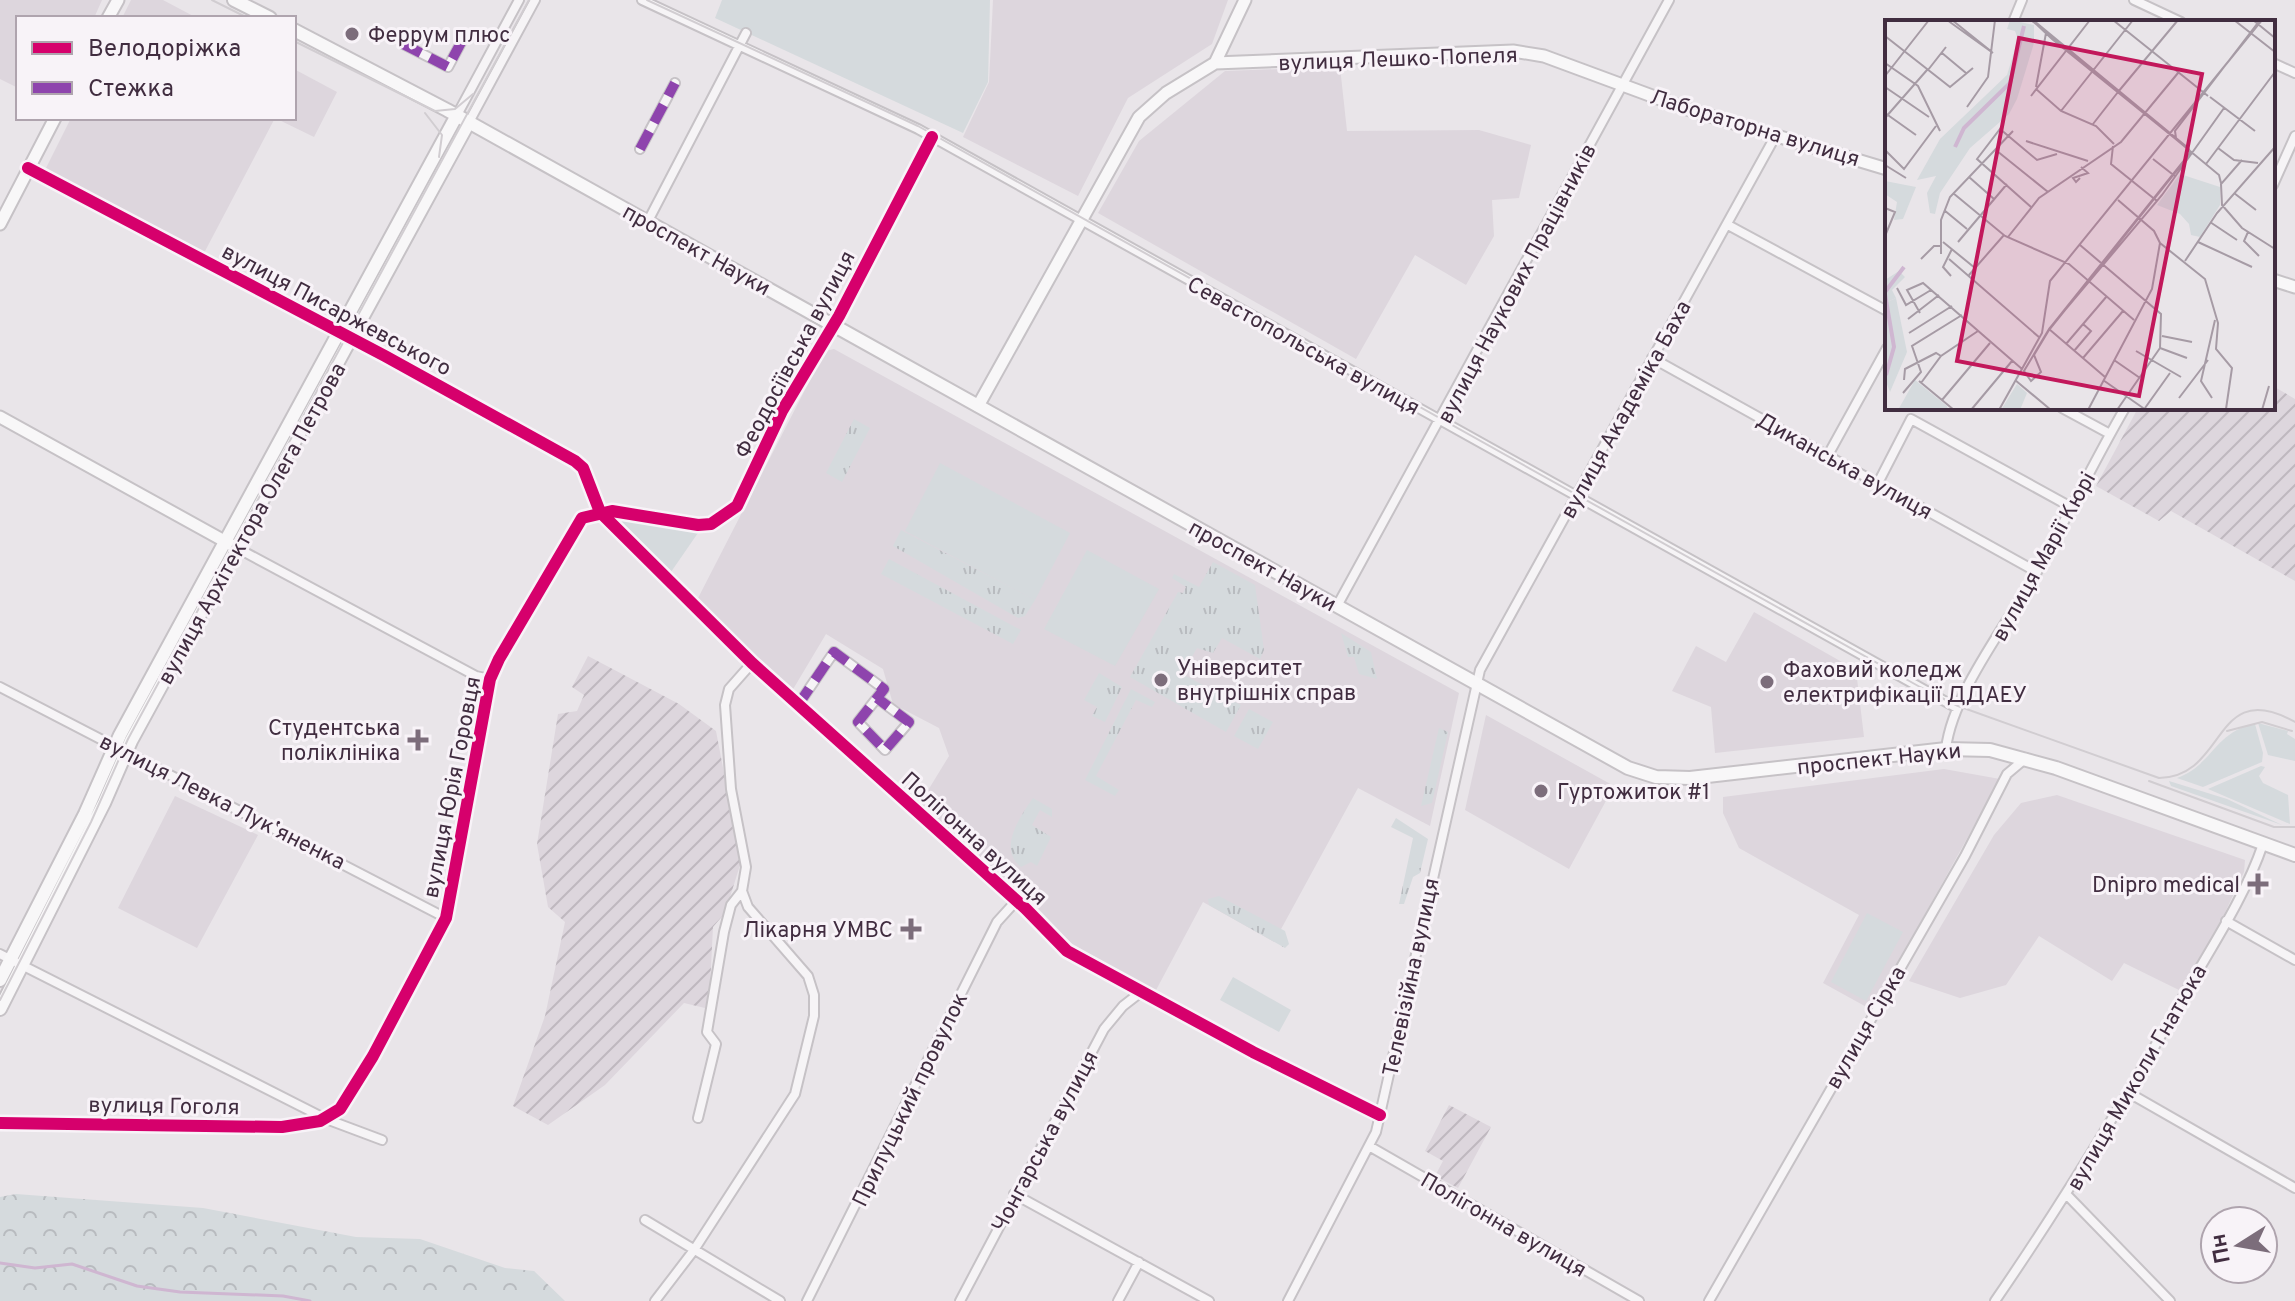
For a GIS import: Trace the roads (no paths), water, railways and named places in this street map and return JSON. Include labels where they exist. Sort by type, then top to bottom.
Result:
[{"type":"main road","points":[[234,0],[266,16]]},
{"type":"main road","points":[[978,406],[1139,117],[1166,93],[1215,63],[1245,0]]},
{"type":"main road","name":"проспект Науки","points":[[296,31],[648,221],[1613,761],[1656,777],[1698,778],[1946,749],[1990,750],[2026,758],[2295,855]]},
{"type":"main road","name":"вулиця Лешко-Попеля","points":[[1215,63],[1513,51],[1544,56],[1623,85]]},
{"type":"main road","name":"Лабораторна вулиця","points":[[1623,85],[1690,110],[1885,168]]},
{"type":"main road","name":"вулиця Архітектора Олега Петрова","points":[[232,545],[339,333],[463,119]]},
{"type":"main road","name":"вулиця Архітектора Олега Петрова","points":[[0,980],[85,814],[232,545],[352,340],[463,119]]},
{"type":"main road","points":[[0,224],[54,120]]},
{"type":"main road","points":[[2275,281],[2295,287]]},
{"type":"main road","points":[[0,417],[232,545]]},
{"type":"main road","name":"вулиця Архітектора Олега Петрова","points":[[0,1009],[11,959]]},
{"type":"street","points":[[463,119],[519,0]]},
{"type":"street","name":"вулиця Архітектора Олега Петрова","points":[[463,119],[535,0]]},
{"type":"street","name":"Севастопольська вулиця","points":[[642,0],[932,137],[1957,708]]},
{"type":"street","points":[[1623,85],[1669,0]]},
{"type":"street","points":[[2014,20],[2022,0]]},
{"type":"street","points":[[2134,0],[2171,20]]},
{"type":"street","points":[[648,221],[746,33]]},
{"type":"street","points":[[403,44],[448,67],[464,37]]},
{"type":"street","points":[[2275,64],[2295,73]]},
{"type":"street","points":[[640,149],[675,83]]},
{"type":"street","name":"вулиця Наукових Працівників","points":[[1337,606],[1370,541],[1441,422],[1623,85]]},
{"type":"street","name":"вулиця Академіка Баха","points":[[1476,683],[1485,658],[1776,135]]},
{"type":"street","points":[[2275,181],[2295,136]]},
{"type":"street","name":"Феодосіївська вулиця","points":[[600,512],[698,525],[711,524],[727,516],[737,506],[782,411],[832,325],[932,137]]},
{"type":"street","name":"вулиця Писаржевського","points":[[28,168],[575,461],[583,468],[600,512]]},
{"type":"street","points":[[1728,225],[1885,310]]},
{"type":"street","points":[[1828,455],[1885,352]]},
{"type":"street","name":"Диканська вулиця","points":[[1652,358],[2037,572]]},
{"type":"street","points":[[2066,410],[2110,434]]},
{"type":"street","name":"вулиця Марії Кюрі","points":[[1946,749],[1948,731],[1957,708],[2037,572],[2124,410]]},
{"type":"street","points":[[1878,483],[1911,419],[2071,507]]},
{"type":"street","name":"Полігонна вулиця","points":[[600,512],[752,663],[1016,901],[1067,951],[1380,1115]]},
{"type":"street","name":"вулиця Юрія Горовця","points":[[326,1119],[340,1109],[373,1056],[446,918],[490,679],[582,518],[600,512]]},
{"type":"street","points":[[232,545],[476,676],[490,679]]},
{"type":"street","points":[[798,705],[834,652],[884,689],[858,722],[885,750],[909,722],[877,698]]},
{"type":"street","points":[[655,1301],[694,1250],[795,1094],[814,1016],[814,995],[808,976],[748,907],[742,891],[744,849],[729,776],[725,705],[729,689],[752,663]]},
{"type":"street","name":"Телевізійна вулиця","points":[[1288,1301],[1369,1146],[1380,1115],[1476,683]]},
{"type":"street","name":"вулиця Левка Лукʼяненка","points":[[0,687],[446,918]]},
{"type":"street","name":"вулиця Сірка","points":[[1709,1301],[1965,856],[2007,774],[2026,758]]},
{"type":"street","name":"вулиця Миколи Гнатюка","points":[[1995,1301],[2067,1195],[2129,1093],[2226,921],[2263,844]]},
{"type":"street","points":[[698,1118],[716,1044],[707,1032],[716,964],[731,905],[742,891]]},
{"type":"street","name":"Прилуцький провулок","points":[[807,1301],[997,922],[1016,901]]},
{"type":"street","points":[[2226,921],[2295,960]]},
{"type":"street","points":[[11,959],[326,1119],[382,1140]]},
{"type":"street","name":"Чонгарська вулиця","points":[[960,1301],[1104,1029],[1123,1006],[1141,992]]},
{"type":"street","points":[[2129,1093],[2295,1188]]},
{"type":"street","name":"вулиця Гоголя","points":[[0,1123],[282,1127],[326,1119]]},
{"type":"street","name":"Полігонна вулиця","points":[[1369,1146],[1636,1301]]},
{"type":"street","points":[[1014,1194],[1209,1301]]},
{"type":"street","points":[[2067,1195],[2170,1301]]},
{"type":"street","points":[[645,1220],[780,1301]]},
{"type":"street","points":[[1118,1301],[1139,1262]]},
{"type":"waterway","points":[[0,1263],[35,1268],[72,1264],[137,1286],[180,1292],[283,1296],[310,1301]]},
{"type":"tram line","points":[[212,0],[244,16]]},
{"type":"tram line","points":[[0,1000],[91,822],[128,739],[529,0]]},
{"type":"tram line","points":[[647,0],[918,126],[1958,706],[2159,778],[2181,773],[2198,762],[2234,719],[2248,711],[2268,711],[2295,722]]},
{"type":"tram line","points":[[296,42],[435,111],[455,109],[473,94]]},
{"type":"tram line","points":[[425,113],[442,135],[439,157]]},
{"type":"tram line","points":[[2227,731],[2262,722],[2292,731]]},
{"type":"tram line","points":[[2149,781],[2274,827],[2295,827]]},
{"type":"place","name":"Феррум плюс","points":[[352,34]]},
{"type":"place","name":"Університет внутрішніх справ","points":[[1161,680]]},
{"type":"place","name":"Фаховий коледж електрифікації ДДАЕУ","points":[[1767,682]]},
{"type":"place","name":"Студентська поліклініка","points":[[418,740]]},
{"type":"place","name":"Гуртожиток #1","points":[[1541,791]]},
{"type":"place","name":"Dnipro medical","points":[[2258,884]]},
{"type":"place","name":"Лікарня УМВС","points":[[911,929]]}]
